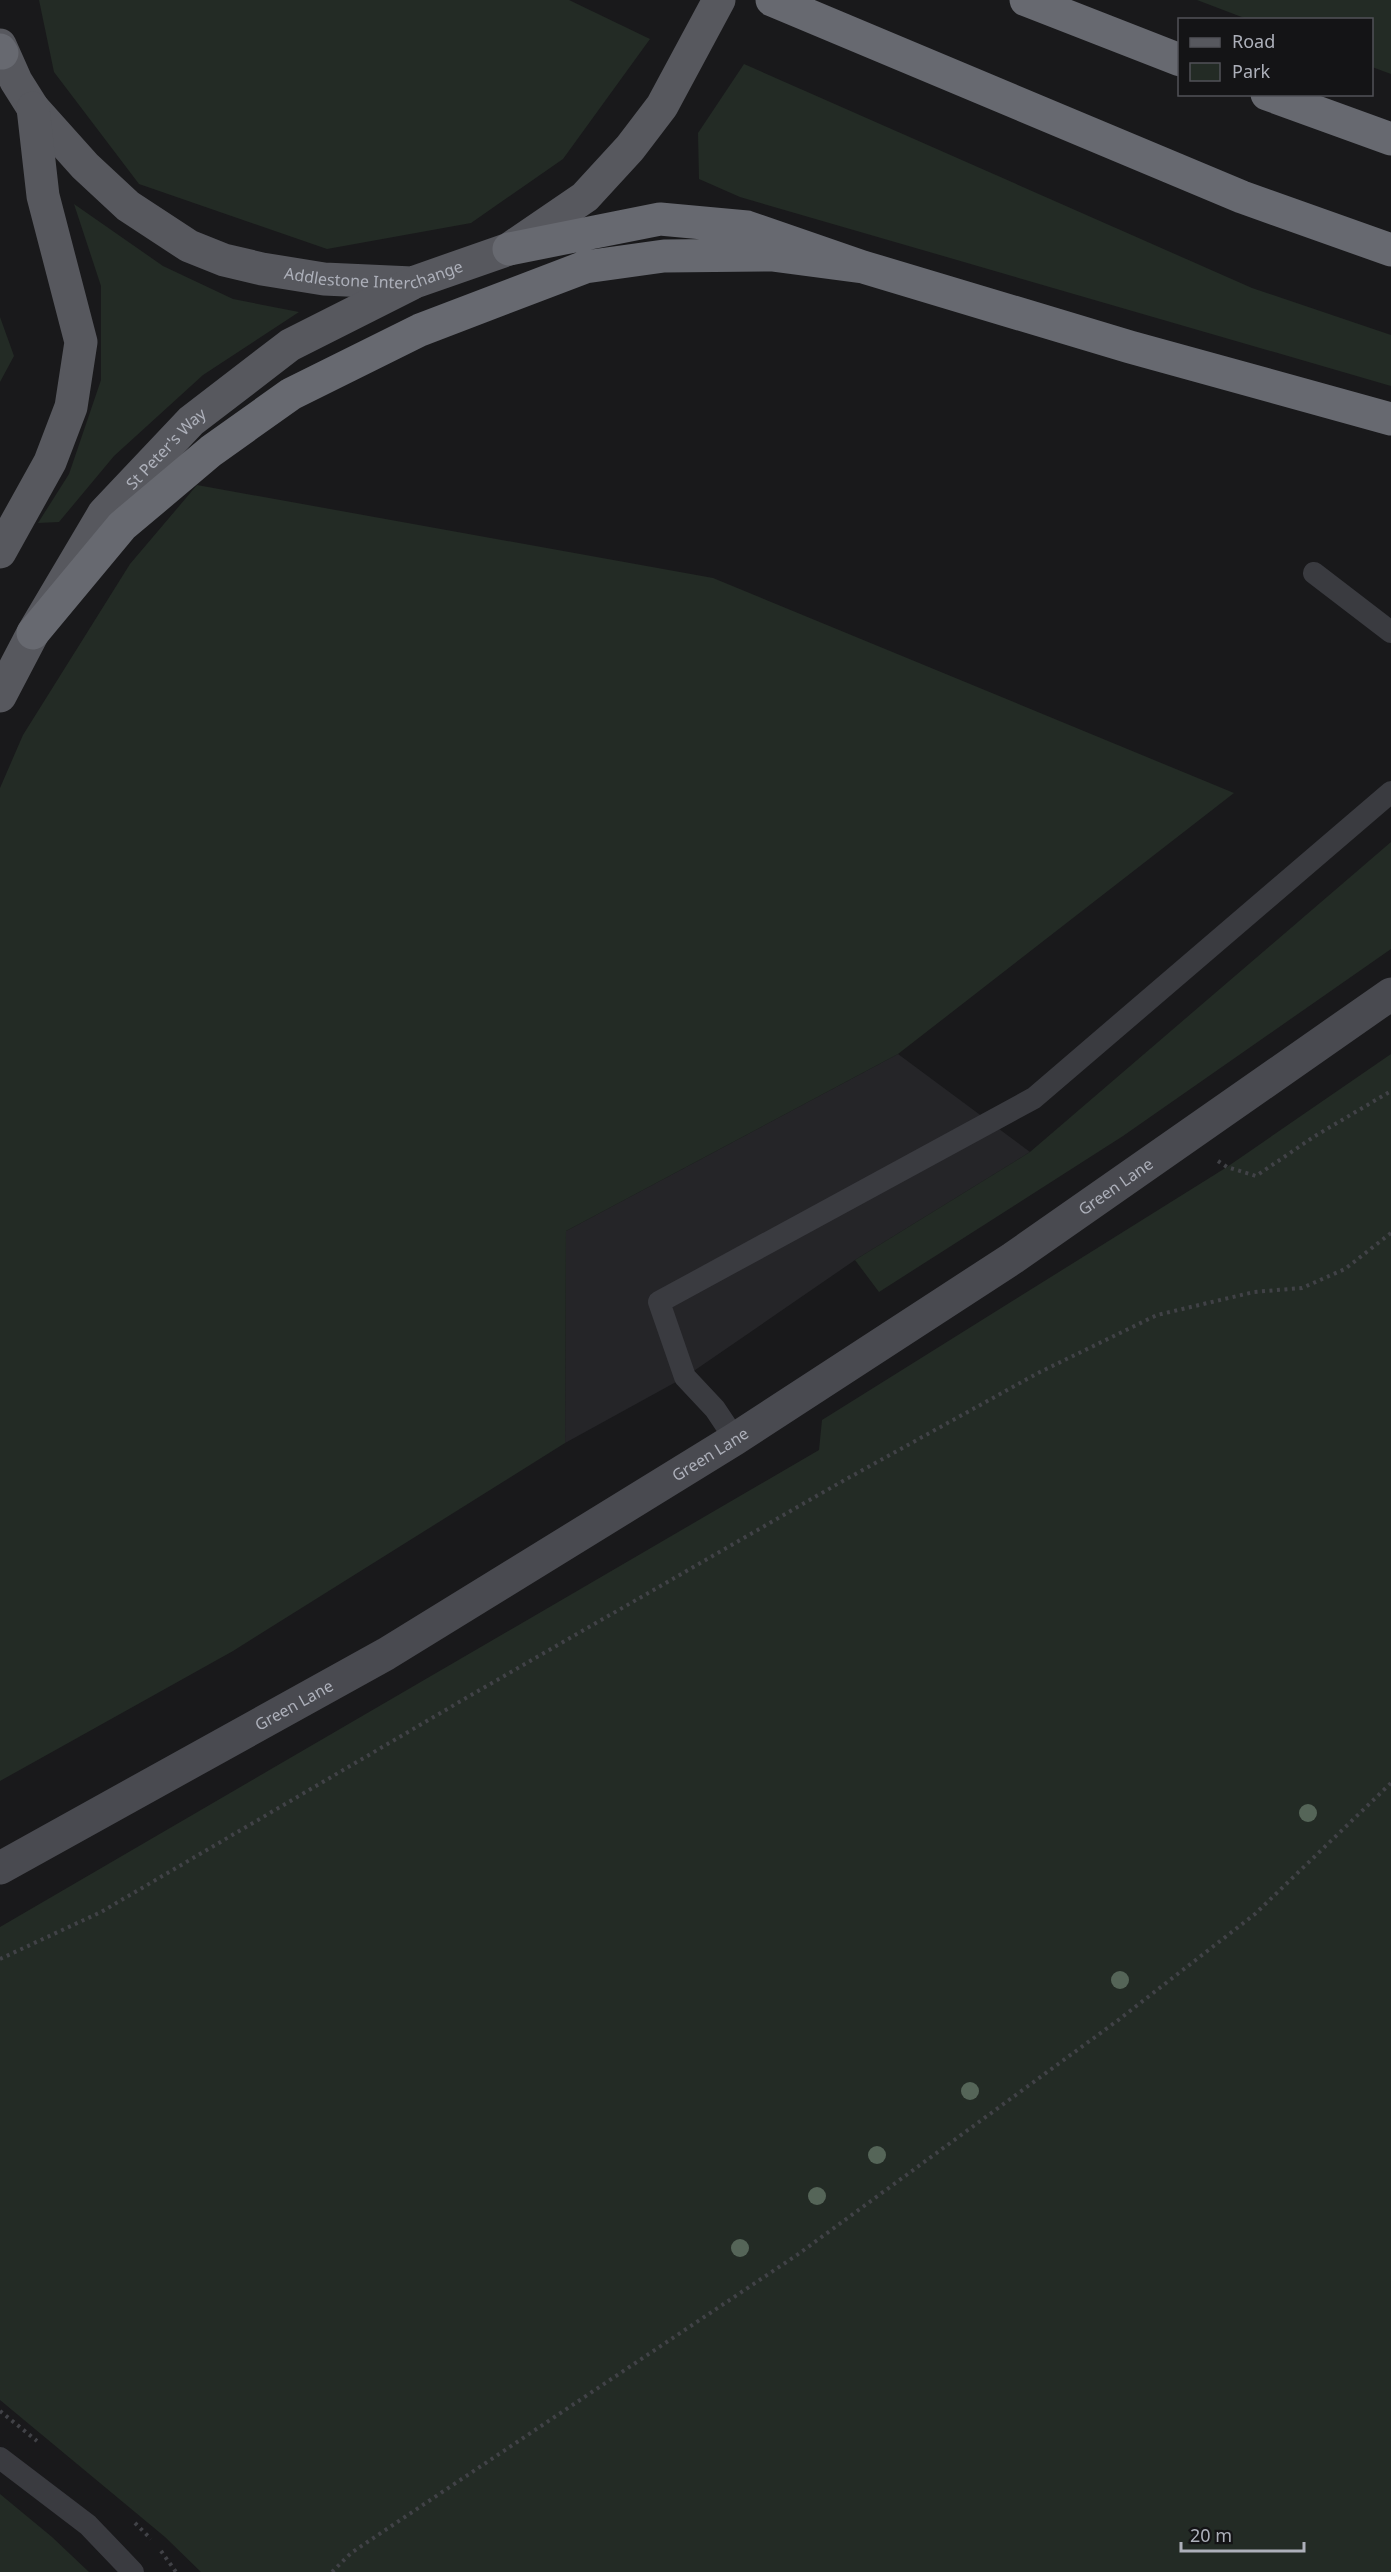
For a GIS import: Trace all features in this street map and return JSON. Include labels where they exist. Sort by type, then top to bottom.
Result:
[{"type":"highway","points":[[772,0],[1242,197],[1391,250]]},
{"type":"highway","points":[[1026,0],[1178,60]]},
{"type":"highway","points":[[1273,96],[1391,139]]},
{"type":"highway","points":[[509,249],[660,219],[747,227],[863,267],[1130,347],[1391,418]]},
{"type":"highway","points":[[33,633],[122,526],[211,451],[291,393],[420,330],[585,267],[664,256],[772,255],[863,267]]},
{"type":"main road","name":"Addlestone Interchange","points":[[0,49],[33,108],[85,166],[128,206],[189,246],[224,260],[304,276],[412,283],[509,249],[585,197],[630,148],[662,106],[719,0]]},
{"type":"main road","points":[[0,552],[50,462],[71,407],[81,342],[43,196],[33,108]]},
{"type":"main road","name":"St Peter's Way","points":[[0,696],[33,633],[104,513],[191,421],[290,345],[412,283]]},
{"type":"street","name":"Green Lane","points":[[0,1868],[386,1654],[735,1439],[1014,1258],[1391,994]]},
{"type":"lane","points":[[1314,573],[1391,632]]},
{"type":"lane","points":[[735,1439],[715,1409],[685,1377],[659,1302],[1034,1098],[1391,792]]},
{"type":"lane","points":[[0,2458],[88,2525],[132,2572]]},
{"type":"path","points":[[1186,1138],[1227,1167],[1256,1176],[1315,1136],[1391,1091]]},
{"type":"path","points":[[0,1959],[101,1912],[841,1482],[1038,1373],[1157,1315],[1254,1292],[1302,1288],[1345,1269],[1391,1233]]},
{"type":"path","points":[[332,2572],[351,2553],[797,2255],[1118,2021],[1255,1914],[1391,1783]]},
{"type":"shaded area","points":[[898,1054],[1030,1152],[855,1260],[685,1377],[565,1443],[566,1231]]},
{"type":"green space","points":[[39,0],[569,0],[650,39],[563,159],[471,223],[327,249],[139,184],[54,72]]},
{"type":"green space","points":[[1197,0],[1391,0],[1391,74],[1373,67],[1373,18],[1244,18]]},
{"type":"green space","points":[[744,64],[1252,288],[1391,335],[1391,386],[740,197],[699,179],[698,133]]},
{"type":"green space","points":[[74,204],[163,266],[233,299],[299,312],[203,375],[114,456],[59,522],[38,523],[69,474],[101,380],[101,286]]},
{"type":"green space","points":[[0,317],[14,356],[0,382]]},
{"type":"green space","points":[[197,485],[713,578],[1234,793],[898,1054],[566,1231],[565,1443],[233,1651],[0,1781],[0,788],[23,735],[130,564]]},
{"type":"green space","points":[[1391,842],[1391,949],[1123,1136],[879,1292],[855,1260],[1030,1152]]},
{"type":"green space","points":[[1391,1054],[1391,2572],[201,2572],[165,2537],[0,2400],[0,1927],[819,1450],[822,1420],[1227,1167]]},
{"type":"green space","points":[[0,2494],[52,2537],[89,2572],[0,2572]]}]
